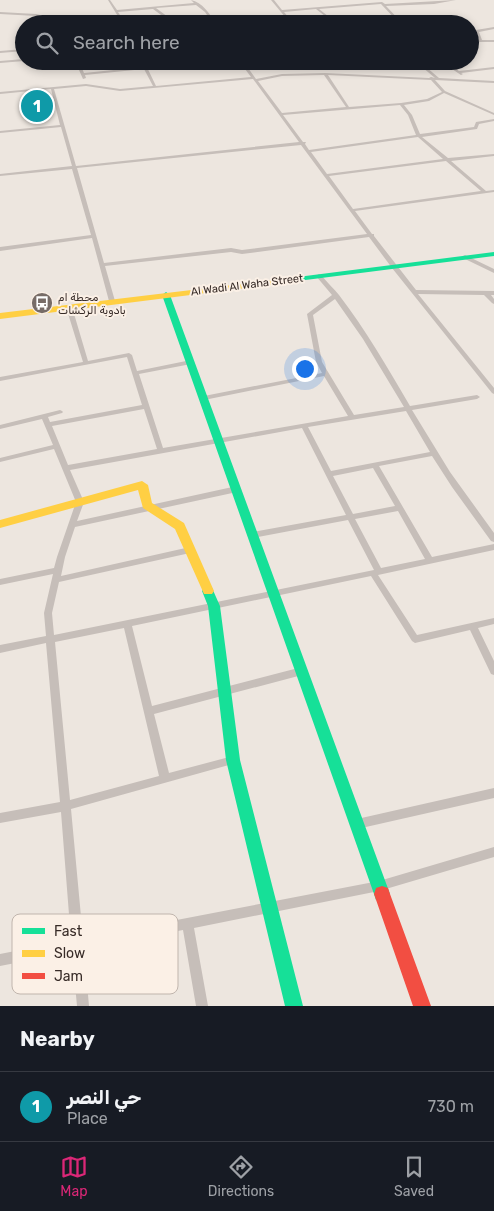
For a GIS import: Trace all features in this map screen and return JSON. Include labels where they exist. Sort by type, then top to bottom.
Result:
[{"type":"street","points":[[109,0],[119,15]]},
{"type":"street","points":[[192,0],[208,15]]},
{"type":"street","points":[[272,0],[285,15]]},
{"type":"street","points":[[282,11],[382,3],[384,5],[434,3],[455,0]]},
{"type":"street","points":[[117,11],[195,4]]},
{"type":"street","points":[[384,5],[393,15]]},
{"type":"street","points":[[154,8],[163,15]]},
{"type":"street","points":[[316,8],[325,15]]},
{"type":"street","points":[[0,13],[36,15]]},
{"type":"street","points":[[479,30],[494,28]]},
{"type":"street","points":[[479,34],[481,41],[494,41]]},
{"type":"street","points":[[0,52],[15,51]]},
{"type":"street","points":[[0,62],[15,61]]},
{"type":"street","points":[[479,70],[494,68]]},
{"type":"street","points":[[80,70],[86,85]]},
{"type":"street","points":[[82,74],[125,70]]},
{"type":"street","points":[[147,70],[155,87]]},
{"type":"street","points":[[248,70],[304,143],[394,266],[494,392]]},
{"type":"street","points":[[330,70],[332,75]]},
{"type":"street","points":[[428,70],[438,78]]},
{"type":"street","points":[[455,70],[472,81]]},
{"type":"street","points":[[458,72],[476,70]]},
{"type":"street","points":[[325,74],[348,108]]},
{"type":"street","points":[[0,93],[86,85],[120,90],[282,75],[325,74],[494,82]]},
{"type":"street","points":[[432,78],[444,92],[494,114]]},
{"type":"street","points":[[52,88],[112,301]]},
{"type":"street","points":[[282,114],[401,104],[428,100],[444,92]]},
{"type":"street","points":[[401,104],[410,115],[419,136],[485,192]]},
{"type":"street","points":[[309,151],[476,128],[478,123],[494,120]]},
{"type":"street","points":[[0,132],[62,126]]},
{"type":"street","points":[[0,175],[304,143]]},
{"type":"street","points":[[327,175],[447,159],[494,155]]},
{"type":"street","points":[[353,210],[494,191]]},
{"type":"street","points":[[0,249],[93,236]]},
{"type":"street","points":[[101,265],[231,250],[242,252],[372,236]]},
{"type":"street","name":"Al Wadi Al Waha Street","points":[[0,316],[494,254]]},
{"type":"street","points":[[465,257],[494,271]]},
{"type":"street","points":[[319,276],[336,295],[410,408],[434,453],[494,539]]},
{"type":"street","points":[[416,292],[494,293]]},
{"type":"street","points":[[486,293],[494,302]]},
{"type":"street","points":[[166,295],[422,1006]]},
{"type":"street","points":[[336,295],[310,314],[319,362],[352,418]]},
{"type":"street","points":[[70,307],[86,363]]},
{"type":"street","points":[[0,379],[129,355],[161,451]]},
{"type":"street","points":[[135,373],[191,362]]},
{"type":"street","points":[[204,398],[326,374]]},
{"type":"street","points":[[66,468],[219,440],[477,397]]},
{"type":"street","points":[[48,425],[146,406]]},
{"type":"street","points":[[0,427],[60,412]]},
{"type":"street","points":[[44,416],[80,502],[57,575],[48,613],[74,914]]},
{"type":"street","points":[[304,426],[351,517],[376,572],[415,639],[494,621]]},
{"type":"street","points":[[0,460],[57,446]]},
{"type":"street","points":[[329,474],[434,453]]},
{"type":"street","points":[[375,465],[430,561]]},
{"type":"street","points":[[0,524],[142,485],[147,505],[180,526],[214,606],[233,760],[294,1006]]},
{"type":"street","points":[[72,525],[237,489]]},
{"type":"street","points":[[253,535],[400,508]]},
{"type":"street","points":[[0,649],[274,594],[494,547]]},
{"type":"street","points":[[0,582],[57,575],[190,550]]},
{"type":"street","points":[[127,624],[165,778]]},
{"type":"street","points":[[473,626],[494,671]]},
{"type":"street","points":[[148,711],[302,670]]},
{"type":"street","points":[[0,818],[65,806],[233,760]]},
{"type":"street","points":[[357,824],[494,793]]},
{"type":"street","points":[[178,925],[379,886],[494,852]]},
{"type":"street","points":[[187,923],[202,1006]]},
{"type":"traffic: fast","points":[[274,282],[494,254]]},
{"type":"traffic: fast","points":[[166,295],[382,894]]},
{"type":"traffic: fast","points":[[208,591],[214,606],[233,760],[294,1006]]},
{"type":"traffic: slow","points":[[0,316],[274,282]]},
{"type":"traffic: slow","points":[[0,524],[142,485],[147,505],[180,526],[208,591]]},
{"type":"traffic: jam","points":[[382,894],[422,1006]]},
{"type":"place","name":"حي النصر","points":[[37,106]]},
{"type":"place","name":"محطة ام بادوبة الركشات","points":[[42,303]]}]
